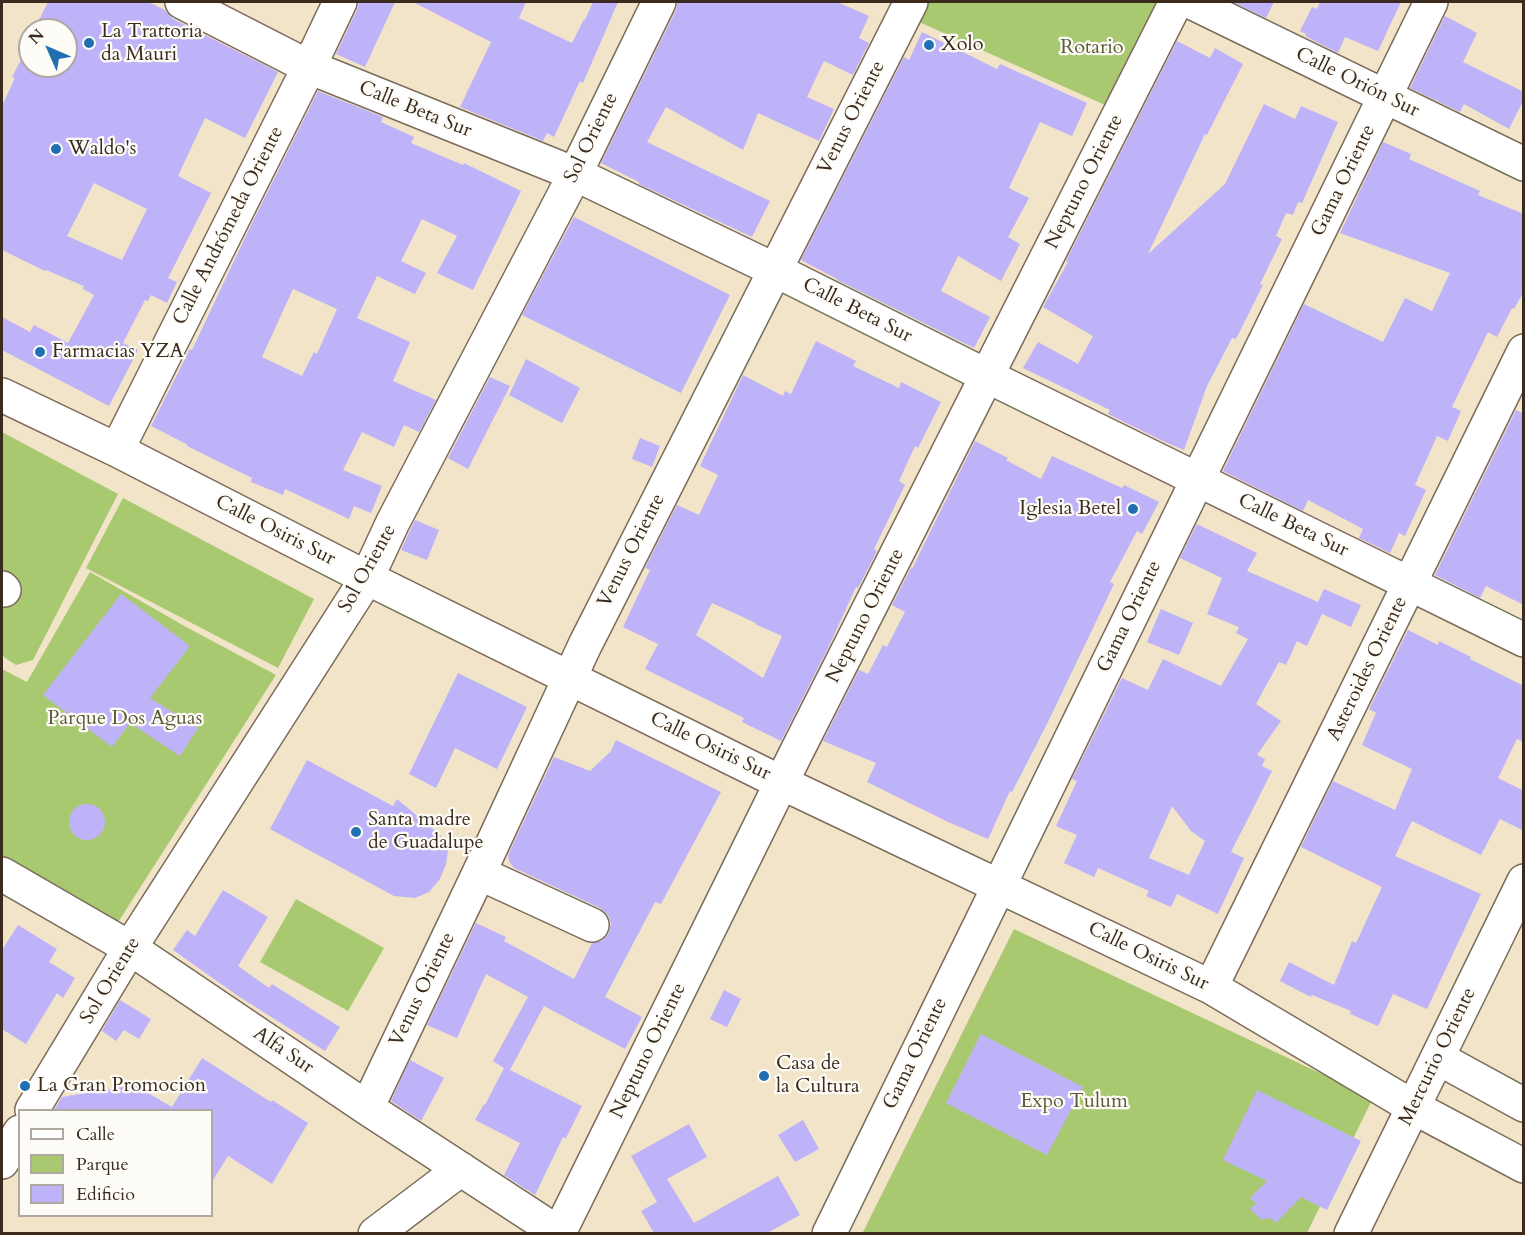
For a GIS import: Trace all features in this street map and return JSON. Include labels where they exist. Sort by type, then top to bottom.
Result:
[{"type":"street","name":"Calle Beta Sur","points":[[182,2],[309,67],[575,174],[775,270],[1524,640]]},
{"type":"street","name":"Calle Andrómeda Oriente","points":[[117,450],[340,2]]},
{"type":"street","name":"Sol Oriente","points":[[34,1109],[130,948],[367,578],[393,522],[575,174],[659,2]]},
{"type":"street","name":"Venus Oriente","points":[[367,1108],[585,645],[911,2]]},
{"type":"street","name":"Neptuno Oriente","points":[[560,1233],[782,783],[1176,2]]},
{"type":"street","name":"Calle Orión Sur","points":[[1191,2],[1524,164]]},
{"type":"street","name":"Gama Oriente","points":[[829,1233],[1431,2]]},
{"type":"street","name":"Asteroides Oriente","points":[[1211,987],[1524,351]]},
{"type":"street","name":"Calle Osiris Sur","points":[[2,394],[782,783],[1211,987],[1413,1107],[1524,1166]]},
{"type":"street","points":[[479,873],[592,925]]},
{"type":"street","name":"Alfa Sur","points":[[2,874],[130,948],[367,1108],[560,1233]]},
{"type":"street","name":"Mercurio Oriente","points":[[1351,1233],[1524,881]]},
{"type":"street","points":[[1438,1058],[1524,1105]]},
{"type":"street","points":[[2,1162],[18,1135]]},
{"type":"street","points":[[375,1233],[461,1169]]},
{"type":"green space","name":"Rotario","points":[[918,2],[1168,2],[1114,109],[910,18]]},
{"type":"green space","points":[[2,432],[118,494],[33,660],[16,665],[2,654]]},
{"type":"green space","points":[[123,498],[314,599],[278,668],[86,568]]},
{"type":"green space","name":"Parque Dos Aguas","points":[[90,572],[276,675],[115,927],[2,858],[2,669],[27,682]]},
{"type":"green space","points":[[296,899],[384,948],[348,1011],[260,962]]},
{"type":"green space","name":"Expo Tulum","points":[[1014,929],[1373,1098],[1307,1233],[862,1234]]},
{"type":"building","points":[[48,2],[148,2],[165,10],[173,19],[278,72],[245,138],[205,118],[178,176],[211,193],[168,278],[177,282],[167,303],[151,295],[148,301],[145,300],[123,343],[138,350],[109,406],[2,350],[2,317],[30,332],[34,325],[68,343],[94,295],[83,289],[84,286],[45,271],[2,250],[2,106],[15,78],[12,77],[18,66],[18,78],[78,78],[78,18],[40,18]],"holes":[[[94,183],[147,209],[122,260],[67,236]]]},
{"type":"building","points":[[359,2],[395,2],[365,67],[336,54]]},
{"type":"building","points":[[413,2],[526,2],[519,18],[572,43],[593,2],[618,2],[583,83],[580,81],[554,137],[547,133],[543,141],[460,107],[491,42]]},
{"type":"building","points":[[678,2],[837,2],[869,16],[859,38],[869,43],[853,75],[824,61],[807,97],[834,109],[819,141],[758,113],[743,150],[666,107],[647,142],[770,201],[752,237],[639,184],[601,163]]},
{"type":"building","points":[[1233,2],[1274,2],[1266,18]]},
{"type":"building","points":[[1320,2],[1401,2],[1378,51],[1345,37],[1338,53],[1305,36],[1306,34],[1300,31],[1312,7],[1317,9]]},
{"type":"building","points":[[1445,16],[1477,33],[1463,62],[1524,92],[1524,99],[1509,129],[1464,104],[1460,112],[1410,88]]},
{"type":"building","points":[[922,32],[997,69],[1000,64],[1087,103],[1072,136],[1040,122],[1009,188],[1029,198],[1008,237],[1020,244],[1001,281],[958,256],[941,291],[990,317],[974,348],[801,260],[904,57],[909,60]]},
{"type":"building","points":[[1177,41],[1210,58],[1215,48],[1243,64],[1207,135],[1205,134],[1148,254],[1225,184],[1264,104],[1295,119],[1301,106],[1338,122],[1302,203],[1298,202],[1293,215],[1286,213],[1276,236],[1282,239],[1260,284],[1263,285],[1236,339],[1232,338],[1207,386],[1184,450],[1108,414],[1110,410],[1023,368],[1038,342],[1078,364],[1093,336],[1043,307],[1068,262],[1066,261]]},
{"type":"building","points":[[318,91],[383,117],[381,122],[414,137],[411,143],[463,165],[464,163],[521,191],[473,290],[437,273],[457,236],[422,219],[401,261],[426,273],[415,294],[377,276],[357,318],[410,342],[393,381],[436,400],[419,432],[404,425],[394,447],[362,432],[343,470],[382,486],[371,513],[354,506],[349,519],[285,489],[283,495],[251,482],[252,478],[151,426],[190,349],[192,350]],"holes":[[[293,289],[337,309],[317,354],[314,352],[302,376],[262,357]]]},
{"type":"building","points":[[1383,142],[1411,154],[1409,159],[1480,191],[1478,195],[1524,214],[1524,291],[1497,337],[1488,332],[1452,407],[1461,411],[1448,441],[1437,436],[1415,485],[1426,490],[1405,536],[1399,533],[1390,553],[1359,538],[1363,529],[1308,500],[1303,511],[1223,471],[1304,304],[1383,342],[1405,298],[1432,311],[1450,273],[1340,233]]},
{"type":"building","points":[[574,217],[730,295],[681,393],[522,315]]},
{"type":"building","points":[[816,341],[856,361],[853,366],[899,388],[901,382],[941,402],[918,448],[915,446],[899,481],[905,485],[874,549],[877,551],[858,588],[856,587],[781,741],[742,722],[744,718],[645,669],[658,644],[623,627],[650,570],[645,568],[677,505],[699,515],[718,475],[700,466],[743,375],[783,396],[785,391],[791,394]],"holes":[[[712,603],[782,636],[763,678],[696,635]]]},
{"type":"building","points":[[526,359],[580,388],[562,423],[509,395]]},
{"type":"building","points":[[490,377],[510,386],[468,469],[448,458]]},
{"type":"building","points":[[1516,410],[1524,414],[1524,605],[1486,586],[1480,598],[1435,575]]},
{"type":"building","points":[[640,438],[660,446],[652,467],[632,459]]},
{"type":"building","points":[[975,441],[1041,479],[1052,456],[1159,502],[1142,534],[1137,531],[1110,582],[1114,584],[1047,724],[1012,792],[1010,791],[988,839],[867,782],[876,763],[823,741],[859,670],[868,674],[883,645],[887,647],[905,612],[892,605]]},
{"type":"building","points":[[415,520],[439,530],[427,560],[401,550]]},
{"type":"building","points":[[1197,524],[1257,553],[1247,571],[1318,602],[1324,589],[1361,605],[1351,627],[1322,614],[1307,646],[1297,641],[1286,665],[1279,662],[1256,704],[1281,721],[1257,755],[1265,759],[1262,766],[1272,771],[1231,852],[1244,858],[1218,914],[1177,894],[1171,907],[1146,896],[1149,891],[1098,868],[1094,877],[1064,863],[1077,835],[1056,826],[1077,781],[1072,779],[1122,678],[1148,690],[1163,659],[1221,686],[1248,639],[1236,633],[1239,627],[1207,614],[1222,578],[1180,558]],"holes":[[[1172,806],[1191,831],[1205,841],[1189,875],[1149,858]]]},
{"type":"building","points":[[121,594],[190,646],[150,698],[198,728],[180,756],[130,723],[112,747],[43,695]]},
{"type":"building","points":[[1161,609],[1193,623],[1179,655],[1147,642]]},
{"type":"building","points":[[1408,630],[1438,645],[1439,641],[1524,686],[1524,742],[1517,739],[1498,778],[1524,791],[1524,831],[1500,819],[1481,855],[1412,821],[1395,856],[1481,894],[1427,1009],[1393,994],[1378,1026],[1350,1014],[1351,1011],[1312,995],[1311,997],[1280,981],[1289,962],[1334,985],[1352,941],[1356,943],[1382,887],[1301,847],[1333,781],[1395,810],[1412,769],[1362,745],[1376,713],[1369,709]]},
{"type":"building","points":[[458,673],[527,707],[497,769],[455,748],[436,788],[409,774]]},
{"type":"building","points":[[616,740],[721,792],[661,904],[655,902],[605,997],[642,1017],[625,1049],[544,1006],[510,1070],[582,1106],[566,1138],[563,1137],[535,1195],[504,1175],[520,1143],[475,1120],[504,1068],[493,1061],[528,997],[486,974],[457,1038],[427,1025],[476,923],[506,937],[504,941],[574,979],[592,943],[602,941],[609,933],[611,923],[608,915],[600,908],[514,868],[508,855],[554,757],[590,771],[611,751]]},
{"type":"building","name":"Santa madre de Guadalupe","points":[[307,760],[393,806],[397,799],[440,835],[448,850],[446,864],[440,879],[429,892],[415,898],[394,896],[270,829]]},
{"type":"building","points":[[87,804],[100,809],[105,822],[100,835],[87,840],[74,835],[69,822],[74,809]]},
{"type":"building","points":[[223,890],[268,917],[238,966],[269,988],[272,984],[340,1027],[325,1051],[238,996],[173,950],[187,930],[195,936]]},
{"type":"building","points":[[18,925],[57,949],[49,962],[75,978],[63,998],[57,993],[26,1044],[2,1029],[2,950]]},
{"type":"building","points":[[724,990],[741,999],[727,1027],[710,1019]]},
{"type":"building","points":[[120,1000],[151,1019],[139,1039],[124,1030],[116,1041],[102,1031]]},
{"type":"building","points":[[981,1034],[1083,1087],[1047,1155],[946,1103]]},
{"type":"building","points":[[202,1058],[308,1123],[272,1184],[228,1156],[213,1180],[213,1109],[55,1109],[62,1097],[134,1085],[172,1107]]},
{"type":"building","points":[[410,1060],[444,1078],[421,1121],[391,1101]]},
{"type":"building","points":[[1257,1090],[1361,1141],[1327,1210],[1301,1197],[1276,1223],[1271,1218],[1262,1220],[1250,1209],[1256,1203],[1250,1198],[1267,1181],[1223,1160]]},
{"type":"building","points":[[803,1120],[819,1149],[795,1162],[778,1135]]},
{"type":"building","points":[[689,1124],[707,1157],[667,1179],[694,1223],[778,1176],[800,1215],[767,1233],[654,1233],[641,1211],[657,1202],[631,1156]]},
{"type":"place","name":"La Trattoria da Mauri","points":[[89,43]]},
{"type":"place","name":"Xolo","points":[[929,45]]},
{"type":"place","name":"Waldo's","points":[[56,149]]},
{"type":"place","name":"Farmacias YZA","points":[[40,352]]},
{"type":"place","name":"Iglesia Betel","points":[[1133,509]]},
{"type":"place","name":"Santa madre de Guadalupe","points":[[356,832]]},
{"type":"place","name":"Casa de la Cultura","points":[[764,1076]]},
{"type":"place","name":"La Gran Promocion","points":[[25,1086]]}]
